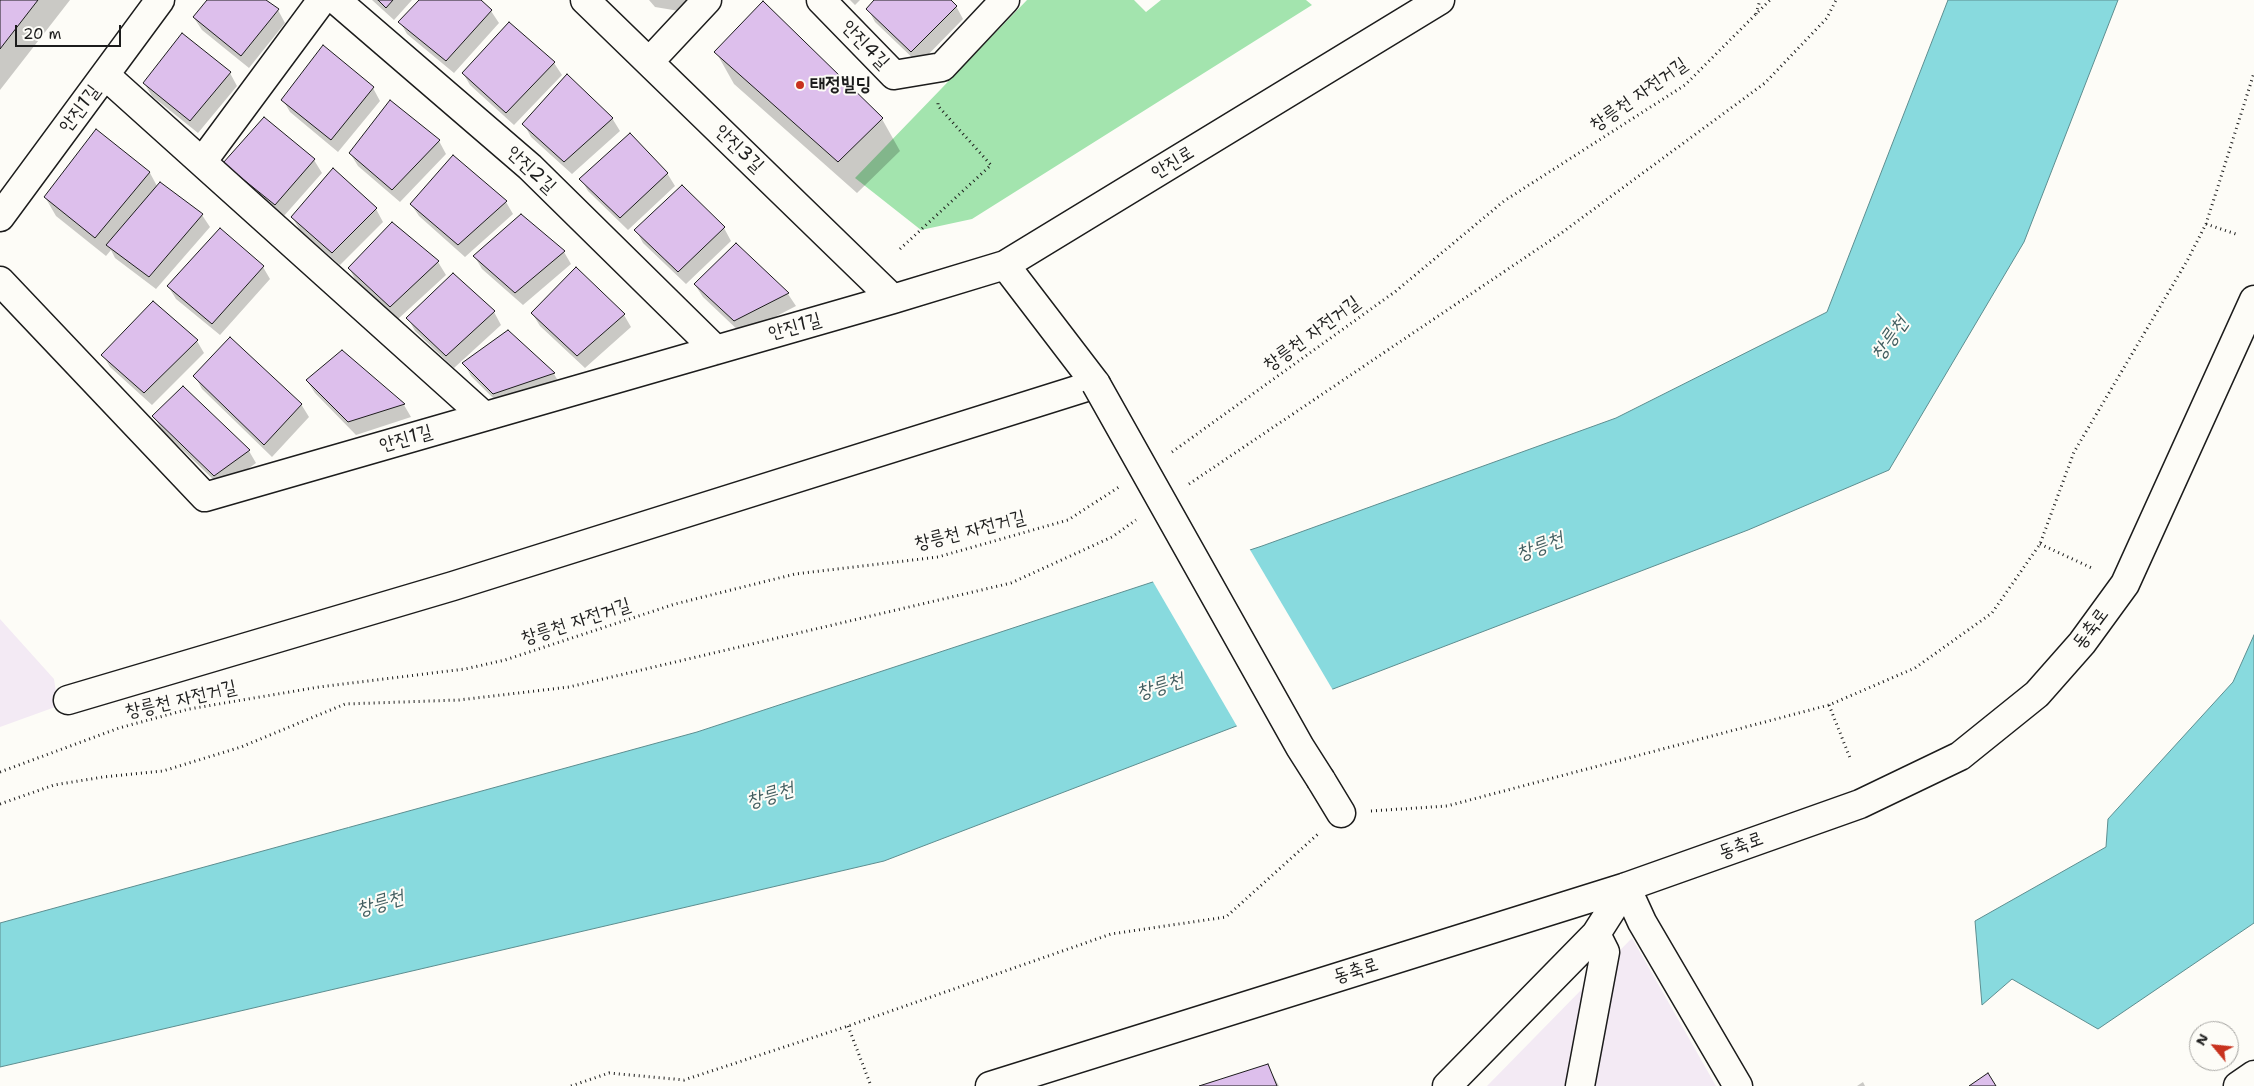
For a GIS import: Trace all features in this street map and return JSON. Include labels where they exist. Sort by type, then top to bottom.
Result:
[{"type":"street","name":"안진1길","points":[[0,217],[160,0]]},
{"type":"street","points":[[202,162],[322,0]]},
{"type":"street","name":"안진2길","points":[[336,0],[530,167],[716,350]]},
{"type":"street","name":"안진3길","points":[[585,0],[893,299]]},
{"type":"street","points":[[649,62],[706,0]]},
{"type":"street","name":"안진4길","points":[[821,0],[894,76],[942,67]]},
{"type":"street","points":[[942,67],[1005,0]]},
{"type":"street","name":"안진로","points":[[893,299],[1004,265],[1440,0]]},
{"type":"street","points":[[105,76],[484,416]]},
{"type":"street","points":[[1004,265],[1096,384],[1295,739],[1341,813]]},
{"type":"street","name":"안진1길","points":[[0,281],[205,497],[893,299]]},
{"type":"street","name":"동축로","points":[[990,1086],[1626,887],[1860,804],[1960,756],[2037,694],[2082,643],[2125,584],[2254,300]]},
{"type":"street","points":[[68,700],[462,583],[1096,384]]},
{"type":"street","points":[[1447,1086],[1596,934],[1626,887]]},
{"type":"street","points":[[1626,887],[1642,922],[1738,1086]]},
{"type":"street","points":[[1580,1086],[1605,952],[1596,934]]},
{"type":"street","points":[[2238,1086],[2254,1075]]},
{"type":"path","points":[[1755,17],[1760,0]]},
{"type":"path","name":"창릉천 자전거길","points":[[1164,458],[1396,291],[1504,201],[1685,85],[1770,0]]},
{"type":"path","points":[[1184,488],[1560,234],[1766,83],[1827,18],[1836,0]]},
{"type":"path","points":[[900,249],[991,165],[938,106],[942,67]]},
{"type":"path","points":[[571,1086],[608,1073],[684,1080],[848,1026],[1111,934],[1226,916],[1341,813],[1447,806],[1829,705],[1915,668],[1992,613],[2040,544],[2074,452],[2188,261],[2206,224],[2254,73]]},
{"type":"path","points":[[2206,224],[2239,235]]},
{"type":"path","name":"창릉천 자전거길","points":[[0,772],[118,728],[189,709],[319,687],[465,669],[505,660],[675,604],[795,574],[938,557],[1068,520],[1124,484]]},
{"type":"path","points":[[0,804],[54,784],[163,771],[241,747],[346,704],[459,700],[569,687],[1011,583],[1112,537],[1144,515]]},
{"type":"path","points":[[2040,544],[2094,569]]},
{"type":"path","points":[[1829,705],[1850,758]]},
{"type":"path","points":[[848,1026],[871,1086]]},
{"type":"shaded area","points":[[0,619],[54,679],[58,706],[0,727]]},
{"type":"shaded area","points":[[1632,938],[1716,1086],[1487,1086]]},
{"type":"green space","points":[[1027,0],[1134,0],[1146,12],[1161,0],[1306,0],[1312,5],[972,219],[921,230],[855,178]]},
{"type":"water","name":"창릉천","points":[[1948,0],[2118,0],[2024,242],[1889,470],[1748,530],[884,861],[0,1067],[0,923],[697,732],[1262,546],[1616,418],[1827,312]]},
{"type":"water","points":[[2254,635],[2254,923],[2098,1029],[2012,979],[1982,1005],[1975,921],[2106,847],[2108,819],[2233,682]]},
{"type":"pier","points":[[1249,548],[1334,692],[1238,728],[1152,580]]},
{"type":"building","points":[[0,0],[38,0],[0,49]]},
{"type":"building","points":[[207,0],[266,0],[279,9],[241,56],[193,17]]},
{"type":"building","points":[[378,0],[393,0],[386,8]]},
{"type":"building","points":[[419,0],[481,0],[492,10],[446,61],[398,22]]},
{"type":"building","points":[[874,0],[951,0],[957,6],[911,52],[866,9]]},
{"type":"building","name":"태정빌딩","points":[[763,1],[883,118],[838,162],[714,52]]},
{"type":"building","points":[[509,22],[555,62],[506,113],[462,73]]},
{"type":"building","points":[[182,33],[231,72],[190,121],[143,83]]},
{"type":"building","points":[[323,45],[374,87],[331,140],[281,100]]},
{"type":"building","points":[[567,74],[613,118],[564,162],[522,124]]},
{"type":"building","points":[[390,100],[440,140],[392,190],[349,153]]},
{"type":"building","points":[[264,117],[315,159],[275,205],[223,163]]},
{"type":"building","points":[[96,129],[150,172],[95,238],[44,197]]},
{"type":"building","points":[[630,133],[668,173],[620,218],[579,179]]},
{"type":"building","points":[[453,155],[507,201],[458,245],[410,204]]},
{"type":"building","points":[[333,168],[377,208],[332,253],[291,217]]},
{"type":"building","points":[[160,182],[203,214],[149,277],[106,245]]},
{"type":"building","points":[[682,185],[725,227],[678,272],[634,230]]},
{"type":"building","points":[[521,214],[565,251],[515,293],[473,256]]},
{"type":"building","points":[[392,222],[439,261],[390,307],[348,268]]},
{"type":"building","points":[[220,228],[264,266],[212,324],[167,286]]},
{"type":"building","points":[[736,243],[789,293],[734,321],[694,284]]},
{"type":"building","points":[[576,267],[625,314],[577,356],[531,313]]},
{"type":"building","points":[[453,273],[495,311],[446,356],[406,318]]},
{"type":"building","points":[[153,301],[198,340],[144,393],[101,355]]},
{"type":"building","points":[[508,330],[555,373],[493,394],[462,363]]},
{"type":"building","points":[[230,337],[302,404],[264,445],[193,376]]},
{"type":"building","points":[[342,350],[405,404],[348,422],[306,380]]},
{"type":"building","points":[[183,386],[250,450],[214,476],[152,416]]},
{"type":"building","points":[[1268,1064],[1277,1086],[1199,1086]]},
{"type":"building","points":[[1988,1073],[1996,1086],[1969,1086]]},
{"type":"place","name":"태정빌딩","points":[[800,85]]}]
